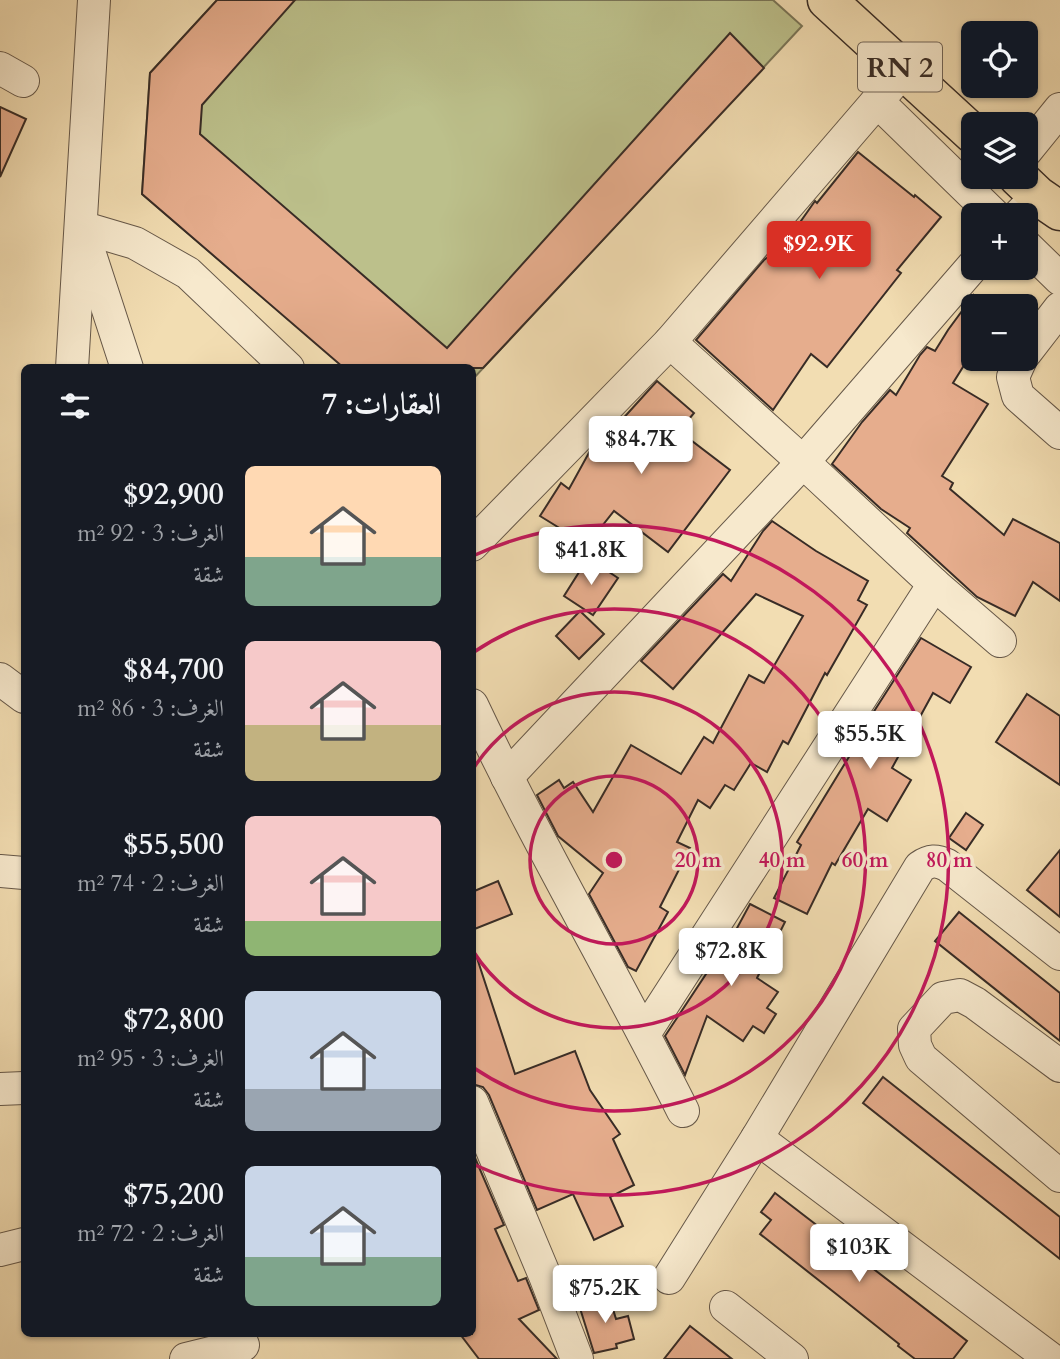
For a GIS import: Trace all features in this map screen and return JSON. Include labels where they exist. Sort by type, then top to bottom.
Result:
[{"type":"highway","name":"RN 2","points":[[827,0],[961,123]]},
{"type":"street","points":[[72,364],[94,0]]},
{"type":"street","points":[[476,541],[670,342],[904,70]]},
{"type":"street","points":[[877,101],[982,203]]},
{"type":"street","points":[[1038,136],[1060,109]]},
{"type":"street","points":[[81,227],[126,364]]},
{"type":"street","points":[[81,227],[135,243],[188,274],[284,364]]},
{"type":"street","points":[[1038,258],[1060,279]]},
{"type":"street","points":[[507,777],[803,461],[961,280]]},
{"type":"street","points":[[1038,336],[1060,308]]},
{"type":"street","points":[[670,342],[1000,641]]},
{"type":"street","points":[[1016,371],[1013,377],[1018,396],[1060,433]]},
{"type":"street","points":[[644,1034],[934,584]]},
{"type":"street","points":[[0,679],[21,695]]},
{"type":"street","points":[[476,713],[683,1111]]},
{"type":"street","points":[[669,1278],[757,1138],[920,866],[937,860],[947,865],[1060,954]]},
{"type":"street","points":[[0,871],[21,873]]},
{"type":"street","points":[[1060,1066],[975,1003],[960,995],[943,998],[914,1029],[915,1045],[921,1058],[1060,1176]]},
{"type":"street","points":[[0,1089],[21,1088]]},
{"type":"street","points":[[476,1112],[577,1359]]},
{"type":"street","points":[[757,1138],[1051,1359]]},
{"type":"street","points":[[0,1251],[21,1245]]},
{"type":"street","points":[[726,1307],[792,1359]]},
{"type":"street","points":[[186,1359],[244,1346]]},
{"type":"green space","points":[[217,0],[773,0],[802,26],[476,376],[476,364],[340,364],[142,194],[150,73]]},
{"type":"building","points":[[217,0],[295,0],[202,105],[200,134],[447,348],[730,33],[764,68],[483,368],[476,368],[476,364],[339,364],[142,194],[150,73]]},
{"type":"building","points":[[0,107],[26,119],[0,177]]},
{"type":"building","points":[[858,152],[941,217],[897,270],[901,273],[827,367],[811,354],[773,410],[696,340],[764,260],[784,245],[815,201],[817,203]]},
{"type":"building","points":[[961,312],[961,370],[953,383],[988,404],[942,476],[953,483],[950,489],[1004,535],[1013,519],[1060,543],[1060,601],[1033,582],[1015,616],[977,597],[907,533],[910,528],[881,509],[832,464],[862,422],[890,390],[896,395],[920,355],[927,347],[935,351]]},
{"type":"building","points":[[657,381],[694,413],[679,431],[730,470],[668,552],[614,511],[587,545],[540,516],[561,483],[569,489],[591,449],[610,433]]},
{"type":"building","points":[[772,521],[816,551],[868,581],[858,600],[867,605],[827,675],[825,673],[788,744],[783,741],[767,772],[751,763],[734,790],[725,785],[710,808],[698,800],[677,842],[690,848],[660,907],[668,912],[636,971],[628,967],[589,894],[603,873],[558,836],[537,795],[559,780],[564,788],[573,782],[593,812],[631,745],[681,774],[704,737],[713,743],[749,675],[764,683],[803,616],[756,594],[673,689],[641,661],[723,574],[731,581]]},
{"type":"building","points":[[588,558],[618,578],[593,615],[564,596]]},
{"type":"building","points":[[580,611],[604,634],[579,659],[556,636]]},
{"type":"building","points":[[921,638],[971,667],[950,703],[933,693],[892,768],[911,780],[887,821],[868,809],[835,865],[832,863],[807,914],[774,898],[801,845],[797,842],[858,742],[855,741]]},
{"type":"building","points":[[1027,694],[1060,716],[1060,785],[996,742]]},
{"type":"building","points":[[966,813],[983,825],[966,850],[949,838]]},
{"type":"building","points":[[1060,850],[1060,917],[1027,890]]},
{"type":"building","points":[[498,881],[512,914],[476,928],[476,890]]},
{"type":"building","points":[[750,904],[785,922],[757,978],[778,992],[767,1008],[776,1014],[764,1033],[753,1026],[743,1041],[707,1016],[685,1075],[665,1036],[720,953],[723,954]]},
{"type":"building","points":[[959,912],[1060,993],[1060,1041],[935,941]]},
{"type":"building","points":[[476,958],[515,1074],[575,1051],[590,1090],[620,1134],[613,1139],[634,1185],[610,1197],[623,1226],[594,1240],[573,1194],[537,1210],[489,1095],[483,1087],[476,1085]]},
{"type":"building","points":[[883,1077],[1060,1217],[1060,1259],[863,1103]]},
{"type":"building","points":[[476,1160],[504,1225],[495,1229],[518,1281],[526,1278],[539,1310],[519,1319],[557,1359],[479,1359],[462,1337],[476,1337]]},
{"type":"building","points":[[775,1193],[967,1341],[953,1359],[915,1359],[760,1234],[771,1220],[761,1212]]},
{"type":"building","points":[[609,1296],[616,1319],[628,1316],[634,1339],[616,1344],[617,1348],[594,1353],[579,1305]]},
{"type":"building","points":[[690,1326],[732,1359],[664,1359]]}]
